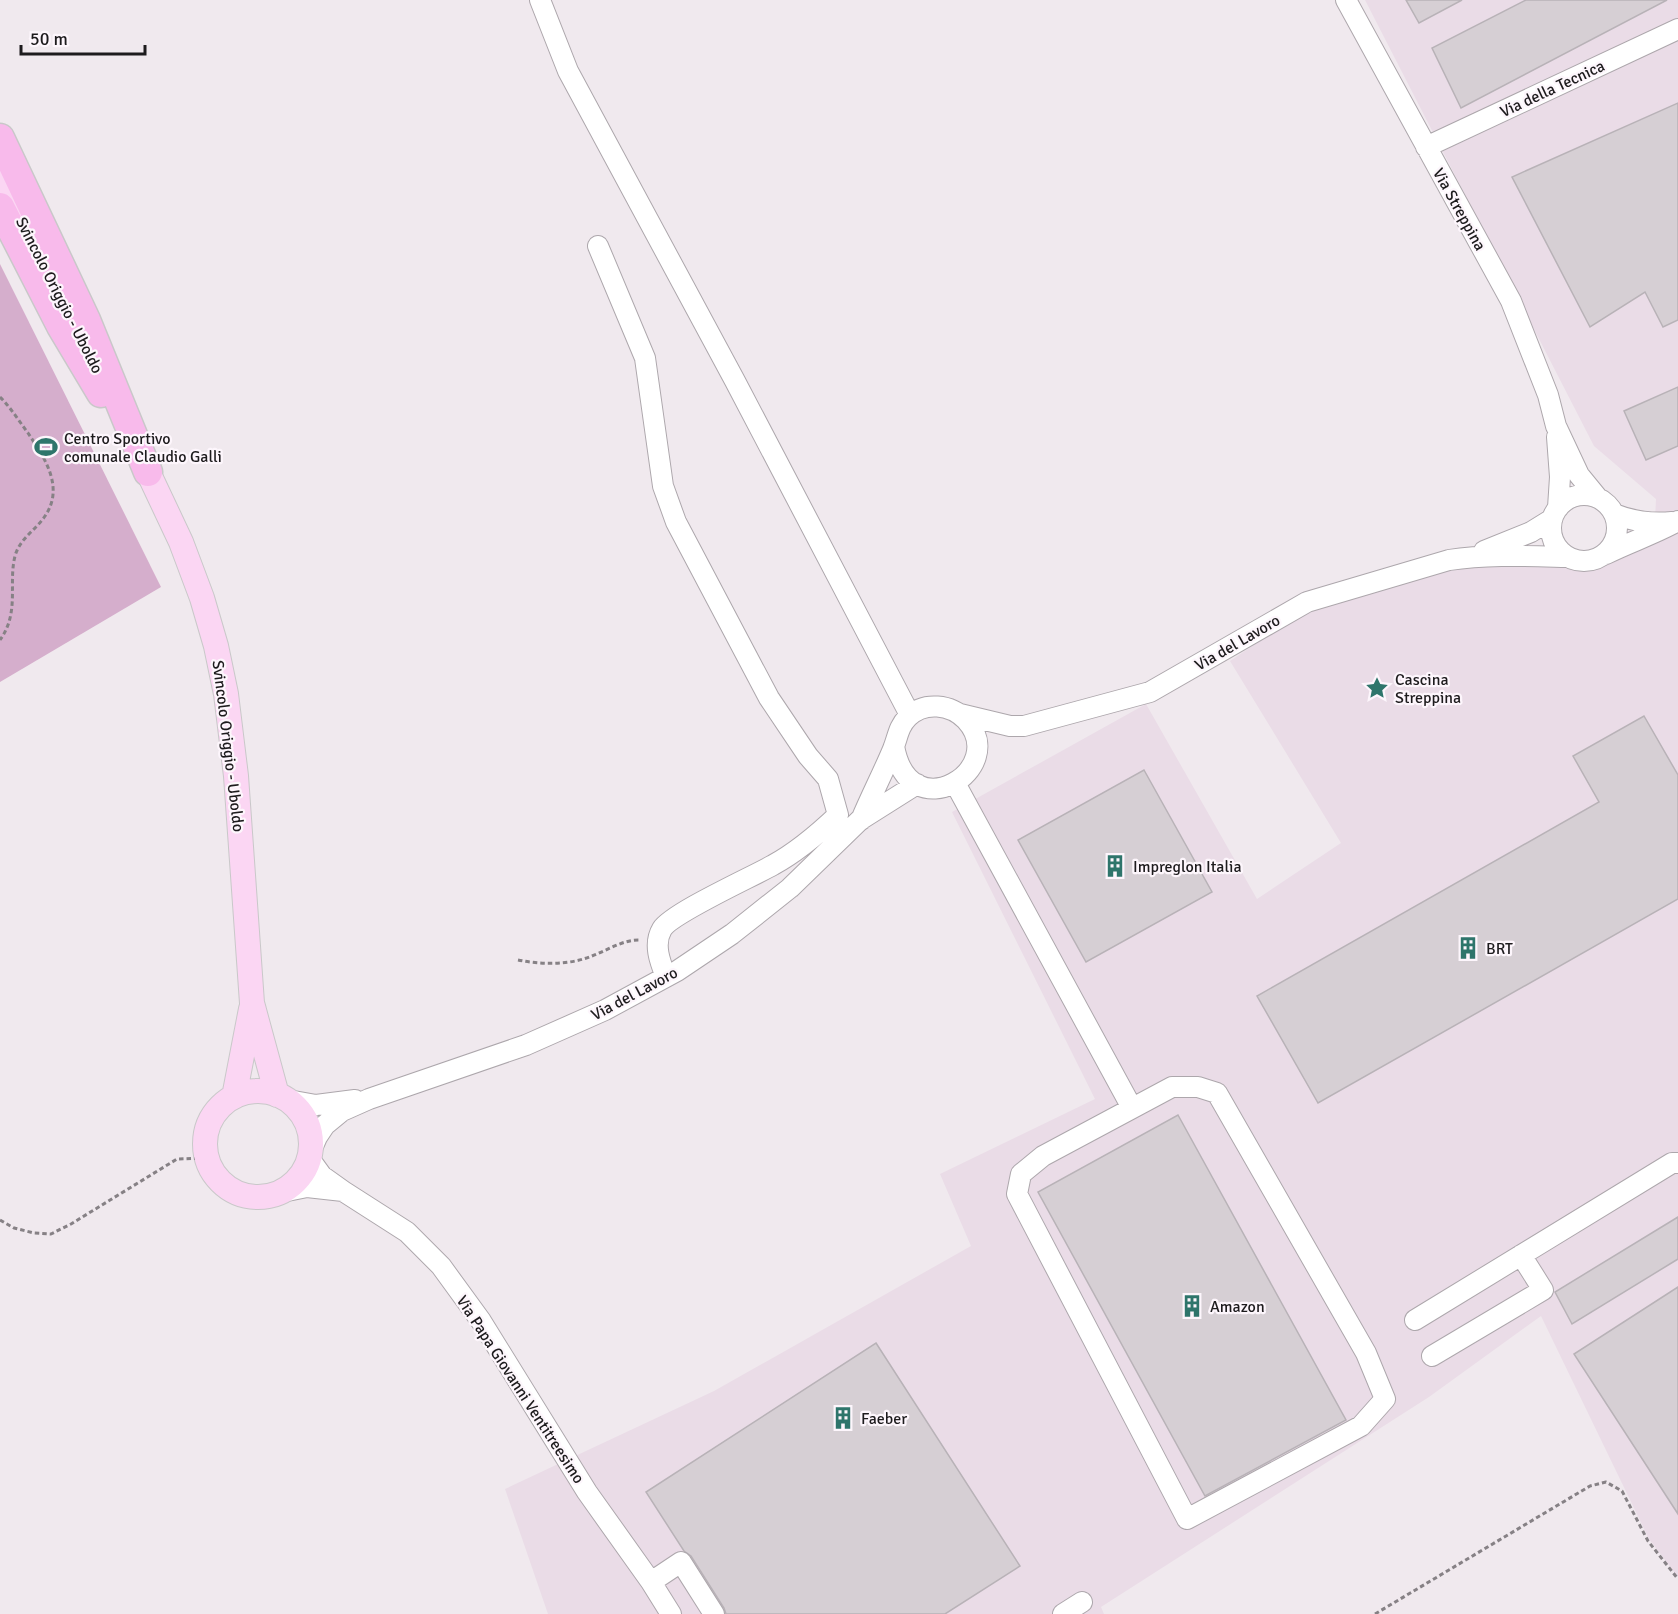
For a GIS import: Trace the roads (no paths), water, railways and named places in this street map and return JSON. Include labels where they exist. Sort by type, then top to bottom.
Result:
[{"type":"highway","points":[[0,138],[86,320],[148,472]]},
{"type":"highway","points":[[0,207],[61,326],[148,472]]},
{"type":"main road","name":"Svincolo Origgio - Uboldo","points":[[0,177],[148,472],[181,542],[202,598],[216,646],[226,694],[236,776],[252,1004],[282,1097]]},
{"type":"main road","name":"Svincolo Origgio - Uboldo","points":[[234,1097],[252,1004]]},
{"type":"main road","points":[[260,1091],[282,1097],[297,1108],[309,1129],[310,1156],[301,1175],[282,1191],[262,1197],[241,1195],[232,1191],[216,1177],[207,1158],[205,1142],[208,1126],[215,1112],[234,1097],[242,1094],[260,1091]]},
{"type":"street","points":[[540,0],[568,71],[735,381],[910,715]]},
{"type":"street","name":"Via Streppina","points":[[1346,0],[1511,301],[1548,395],[1556,426],[1560,477],[1555,513]]},
{"type":"street","name":"Via della Tecnica","points":[[1426,147],[1678,29]]},
{"type":"street","points":[[598,246],[645,358],[650,379],[663,486],[676,522],[769,698],[808,756],[828,779],[838,815]]},
{"type":"street","name":"Via Streppina","points":[[1556,426],[1579,475],[1597,497]]},
{"type":"street","name":"Via del Lavoro","points":[[1465,558],[1532,532],[1555,513],[1565,500],[1575,496],[1597,497],[1604,501],[1614,513],[1631,521],[1656,524],[1678,521]]},
{"type":"street","points":[[1555,513],[1551,530],[1553,541],[1567,557]]},
{"type":"street","points":[[1606,554],[1612,547],[1617,531],[1614,513]]},
{"type":"street","name":"Via del Lavoro","points":[[858,823],[894,746],[898,730],[910,715],[923,708],[938,706],[952,709],[960,714],[1010,726],[1024,726],[1150,692],[1308,602],[1449,560],[1511,556],[1567,557],[1577,561],[1587,561],[1653,535],[1678,521]]},
{"type":"street","points":[[894,746],[897,762],[905,775],[917,784],[931,789],[955,783],[966,774],[974,761],[976,749],[974,735],[968,722],[960,714]]},
{"type":"street","name":"Via del Lavoro","points":[[976,749],[1010,726]]},
{"type":"street","points":[[955,783],[1132,1108]]},
{"type":"street","name":"Via del Lavoro","points":[[310,1156],[317,1137],[342,1111],[369,1099],[526,1045],[605,1010],[666,977],[732,934],[790,888],[858,823],[917,784]]},
{"type":"street","points":[[838,815],[858,823]]},
{"type":"street","points":[[666,977],[657,949],[657,939],[663,927],[782,860],[838,815]]},
{"type":"street","points":[[1172,1087],[1198,1087],[1217,1093],[1366,1353],[1385,1399],[1361,1426],[1187,1519],[1017,1194],[1021,1174],[1043,1156],[1132,1108],[1172,1087]]},
{"type":"street","name":"Via del Lavoro","points":[[282,1097],[316,1105],[369,1099]]},
{"type":"street","name":"Via Papa Giovanni Ventitreesimo","points":[[310,1156],[322,1176],[407,1232],[441,1266],[481,1321],[587,1492],[671,1614]]},
{"type":"street","points":[[1414,1320],[1672,1163],[1678,1163]]},
{"type":"street","name":"Via Papa Giovanni Ventitreesimo","points":[[282,1191],[308,1186],[343,1191]]},
{"type":"street","points":[[1432,1356],[1543,1290],[1521,1255]]},
{"type":"street","points":[[651,1582],[681,1562],[714,1614]]},
{"type":"street","points":[[1063,1614],[1082,1602]]},
{"type":"place","name":"Centro Sportivo comunale Claudio Galli","points":[[46,447]]},
{"type":"place","name":"Cascina Streppina","points":[[1377,688]]},
{"type":"place","name":"Impreglon Italia","points":[[1115,866]]},
{"type":"place","name":"BRT","points":[[1468,948]]},
{"type":"place","name":"Amazon","points":[[1192,1306]]},
{"type":"place","name":"Faeber","points":[[843,1418]]}]
